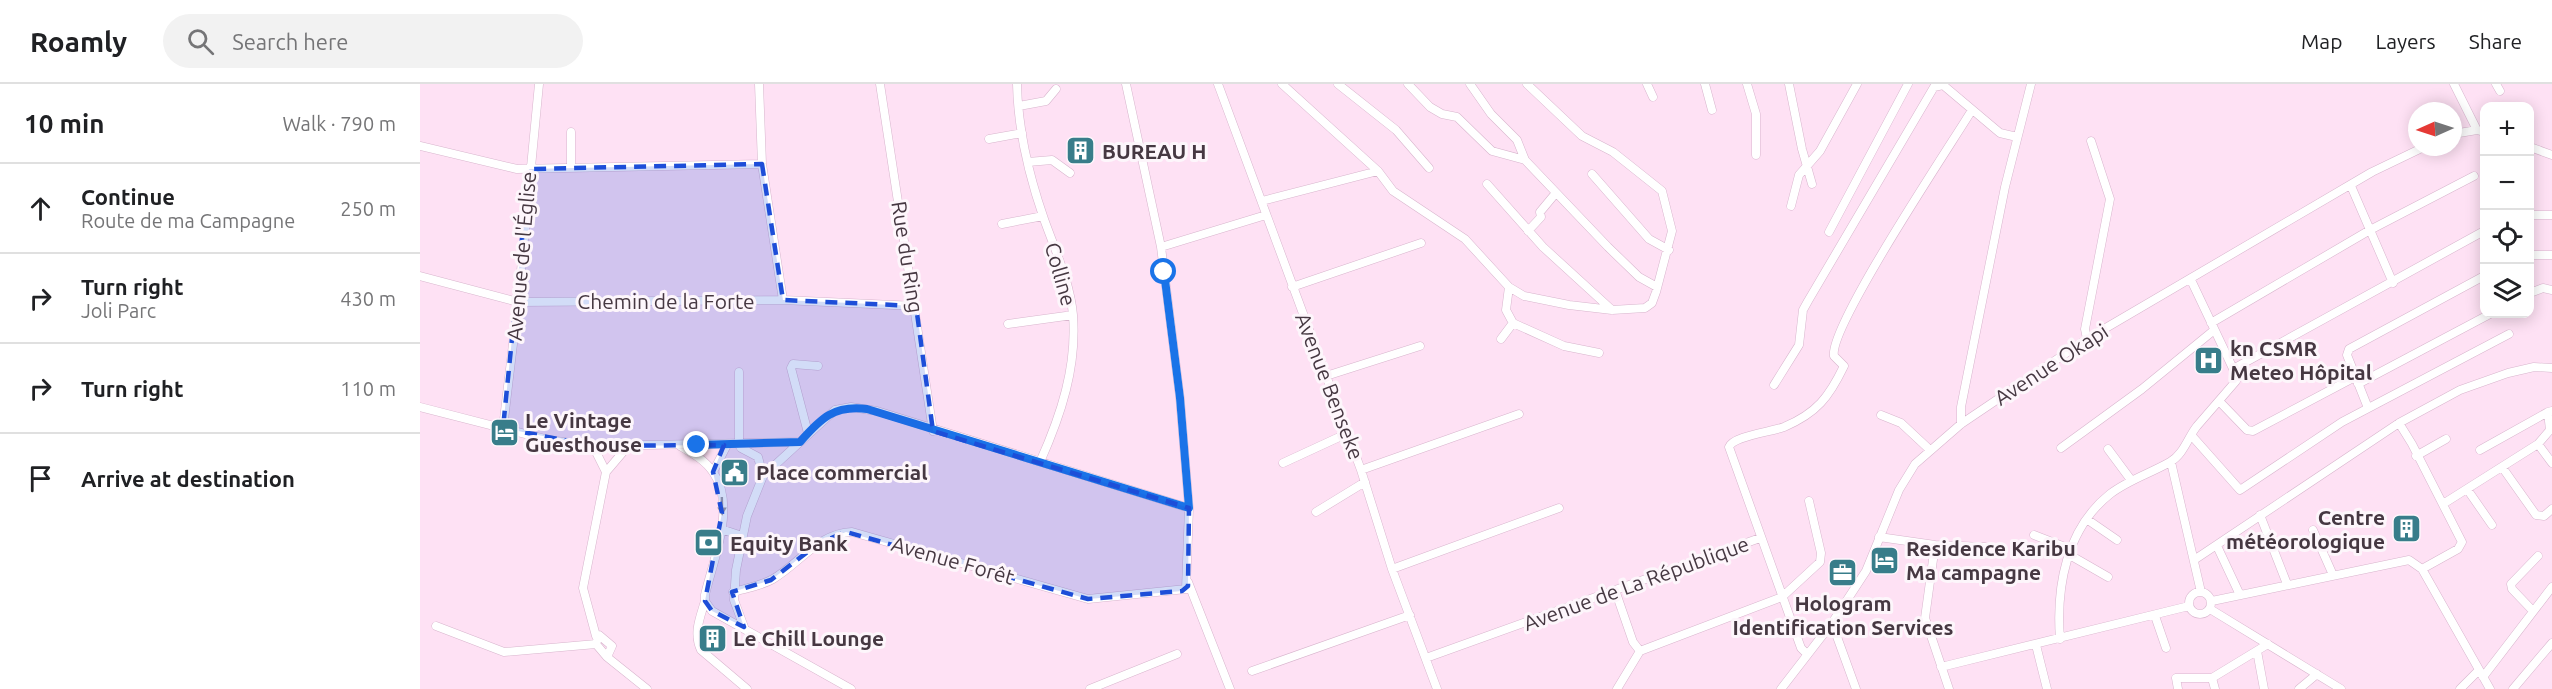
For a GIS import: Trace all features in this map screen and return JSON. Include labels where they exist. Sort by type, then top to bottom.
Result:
[{"type":"street","name":"Avenue de l'Église","points":[[503,428],[518,302],[529,169],[539,84]]},
{"type":"street","points":[[759,84],[762,164],[783,300]]},
{"type":"street","name":"Rue du Ring","points":[[880,84],[916,306],[933,430]]},
{"type":"street","name":"Colline","points":[[1017,84],[1022,133],[1028,162],[1043,216],[1067,284],[1072,315],[1073,353],[1067,386],[1040,462]]},
{"type":"street","points":[[1126,84],[1161,247],[1180,398],[1189,508],[1187,585],[1230,689]]},
{"type":"street","name":"Avenue Benseke","points":[[1218,84],[1348,433],[1392,569],[1437,689]]},
{"type":"street","points":[[1282,84],[1378,171],[1393,191],[1465,238],[1509,287],[1524,296],[1612,310],[1645,308],[1652,303],[1669,250],[1672,231],[1662,191],[1613,152],[1582,136],[1527,84]]},
{"type":"street","points":[[1338,84],[1396,130],[1429,168]]},
{"type":"street","points":[[1408,84],[1430,107],[1442,114],[1456,117],[1492,151],[1525,159]]},
{"type":"street","points":[[1470,84],[1491,114],[1517,140],[1525,159],[1555,194],[1639,277],[1657,287]]},
{"type":"street","points":[[1647,84],[1653,97]]},
{"type":"street","points":[[1705,84],[1713,110]]},
{"type":"street","points":[[1747,84],[1756,114],[1756,155]]},
{"type":"street","points":[[1789,84],[1812,184]]},
{"type":"street","points":[[1791,206],[1794,186],[1820,151],[1857,84]]},
{"type":"street","points":[[1829,232],[1908,84]]},
{"type":"street","points":[[1961,424],[1961,407],[2017,137],[2031,84]]},
{"type":"street","points":[[2454,84],[2480,129]]},
{"type":"street","points":[[1774,385],[1799,345],[1803,310],[1934,87],[1943,85],[2000,133],[2017,137]]},
{"type":"street","points":[[1019,106],[1046,101],[1056,88]]},
{"type":"street","points":[[1760,538],[1731,455],[1731,442],[1783,427],[1811,412],[1826,399],[1844,366],[1835,359],[1833,349],[1850,310],[1887,243],[1972,110]]},
{"type":"street","points":[[2462,133],[2480,131]]},
{"type":"street","points":[[571,132],[571,168]]},
{"type":"street","points":[[989,139],[1022,133]]},
{"type":"street","points":[[2087,339],[2085,329],[2110,199],[2091,141]]},
{"type":"street","points":[[420,146],[496,166],[529,169],[762,164]]},
{"type":"street","points":[[2534,149],[2552,155]]},
{"type":"street","name":"Avenue Okapi","points":[[1781,689],[1832,623],[1866,571],[1899,490],[1915,464],[1930,450],[1961,424],[2087,339],[2372,172],[2408,155]]},
{"type":"street","points":[[1028,162],[1052,160],[1070,173]]},
{"type":"street","points":[[1262,201],[1378,171]]},
{"type":"street","points":[[1592,174],[1649,239],[1669,250]]},
{"type":"street","points":[[2061,448],[2142,389],[2212,327],[2370,230],[2474,176]]},
{"type":"street","points":[[1487,184],[1528,231],[1612,310]]},
{"type":"street","points":[[2351,186],[2393,283]]},
{"type":"street","points":[[1528,231],[1538,222],[1541,217],[1540,212],[1555,194]]},
{"type":"street","points":[[1161,247],[1266,215]]},
{"type":"street","points":[[2534,215],[2552,215]]},
{"type":"street","points":[[1002,224],[1043,216]]},
{"type":"street","points":[[2233,369],[2480,233]]},
{"type":"street","points":[[1292,286],[1421,243]]},
{"type":"street","points":[[2534,255],[2552,255]]},
{"type":"street","name":"Chemin de la Forte","points":[[420,276],[518,302],[783,300],[916,306]]},
{"type":"street","points":[[2368,408],[2347,355],[2349,349],[2480,278]]},
{"type":"street","points":[[2060,639],[2058,609],[2069,552],[2088,520],[2109,495],[2131,480],[2171,462],[2192,436],[2196,427],[2236,381],[2233,369],[2191,280]]},
{"type":"street","points":[[1509,287],[1506,310],[1513,323],[1564,346],[1599,353]]},
{"type":"street","points":[[2534,291],[2543,288],[2552,290]]},
{"type":"street","points":[[1008,324],[1072,315]]},
{"type":"street","points":[[2219,401],[2247,430],[2253,431],[2482,318]]},
{"type":"street","points":[[1501,339],[1513,323]]},
{"type":"street","points":[[2192,436],[2240,490],[2342,422],[2509,334]]},
{"type":"street","points":[[1326,376],[1420,346]]},
{"type":"street","points":[[808,433],[791,368],[798,364],[818,366]]},
{"type":"street","points":[[2194,560],[2399,423],[2460,390],[2508,373],[2534,367],[2552,368]]},
{"type":"street","points":[[713,472],[732,445],[739,372]]},
{"type":"street","points":[[420,407],[549,440],[593,446],[800,442]]},
{"type":"street","points":[[744,627],[735,609],[733,592],[742,536],[752,498],[763,476],[835,410],[851,407],[877,411],[1189,508]]},
{"type":"street","points":[[2443,504],[2538,444],[2550,430],[2550,411],[2481,450]]},
{"type":"street","points":[[1361,470],[1519,414]]},
{"type":"street","points":[[1881,415],[1901,423],[1930,450]]},
{"type":"street","points":[[2399,423],[2462,542],[2458,549],[2422,569]]},
{"type":"street","points":[[1283,464],[1348,433]]},
{"type":"street","points":[[2416,456],[2446,439]]},
{"type":"street","points":[[2538,444],[2552,463]]},
{"type":"street","points":[[679,445],[713,472],[721,491],[721,530],[698,623],[697,642],[701,650],[747,689]]},
{"type":"street","points":[[732,445],[756,454],[762,464],[763,476]]},
{"type":"street","points":[[593,446],[606,472]]},
{"type":"street","points":[[629,446],[606,472],[582,592],[596,640],[607,657],[647,689]]},
{"type":"street","points":[[2108,449],[2131,480]]},
{"type":"street","points":[[2171,462],[2200,592]]},
{"type":"street","points":[[2502,467],[2536,514],[2544,516],[2552,509]]},
{"type":"street","points":[[1316,512],[1365,482]]},
{"type":"street","points":[[2468,489],[2492,525]]},
{"type":"street","points":[[1617,689],[1640,651],[1782,597],[1820,562],[1821,553],[1809,501]]},
{"type":"street","points":[[1392,569],[1559,508]]},
{"type":"street","points":[[2260,515],[2287,584]]},
{"type":"street","points":[[2088,520],[2117,540]]},
{"type":"street","points":[[721,530],[742,536]]},
{"type":"street","points":[[2313,530],[2332,575]]},
{"type":"street","name":"Avenue Forêt","points":[[733,592],[771,580],[819,543],[838,534],[852,532],[1088,599],[1187,585]]},
{"type":"street","points":[[2034,535],[2069,552],[2109,577]]},
{"type":"street","points":[[1879,537],[1935,545],[1985,547]]},
{"type":"street","name":"Avenue de La République","points":[[1426,658],[1760,538],[1801,648],[1807,654]]},
{"type":"street","points":[[1935,545],[1925,618],[1949,689]]},
{"type":"street","points":[[2217,546],[2240,595]]},
{"type":"street","points":[[2533,611],[2512,589],[2511,584],[2538,556]]},
{"type":"street","points":[[2189,606],[2199,615],[2211,605],[2240,595],[2409,560],[2422,569],[2490,689]]},
{"type":"street","points":[[2460,689],[2481,674],[2552,587]]},
{"type":"street","points":[[1615,590],[1633,642],[1640,651]]},
{"type":"street","points":[[2189,606],[2190,598],[2200,592],[2206,594],[2211,605],[2268,644],[2341,689]]},
{"type":"street","points":[[705,602],[712,611],[851,689]]},
{"type":"street","points":[[1941,667],[2189,606]]},
{"type":"street","points":[[1252,672],[1410,615]]},
{"type":"street","points":[[2155,616],[2166,648]]},
{"type":"street","points":[[1832,623],[1856,689]]},
{"type":"street","points":[[436,626],[504,652],[596,640],[601,635],[612,646],[607,657]]},
{"type":"street","points":[[2513,689],[2549,653],[2552,643]]},
{"type":"street","points":[[2178,689],[2176,678],[2212,678],[2268,644]]},
{"type":"street","points":[[2036,645],[2048,689]]},
{"type":"street","points":[[2257,651],[2264,689]]},
{"type":"street","points":[[1090,689],[1178,654]]},
{"type":"street","points":[[2299,689],[2317,674]]},
{"type":"street","points":[[2212,678],[2215,689]]},
{"type":"highlighted area","points":[[762,164],[783,300],[916,306],[933,431],[1189,508],[1188,586],[1182,591],[1088,599],[846,532],[819,543],[771,580],[732,592],[744,627],[712,611],[705,601],[722,513],[713,472],[724,445],[593,446],[503,428],[529,169]]},
{"type":"place","name":"BUREAU H","points":[[1081,151]]},
{"type":"place","name":"kn CSMR Meteo Hôpital","points":[[2209,360]]},
{"type":"place","name":"Le Vintage Guesthouse","points":[[504,432]]},
{"type":"place","name":"Place commercial","points":[[735,472]]},
{"type":"place","name":"Centre météorologique","points":[[2406,529]]},
{"type":"place","name":"Equity Bank","points":[[709,543]]},
{"type":"place","name":"Residence Karibu Ma campagne","points":[[1885,560]]},
{"type":"place","name":"Hologram Identification Services","points":[[1843,572]]},
{"type":"place","name":"Le Chill Lounge","points":[[712,638]]},
{"type":"route","points":[[697,445],[727,446],[800,442],[835,410],[851,407],[867,409],[1189,508],[1180,398],[1164,272]]}]
